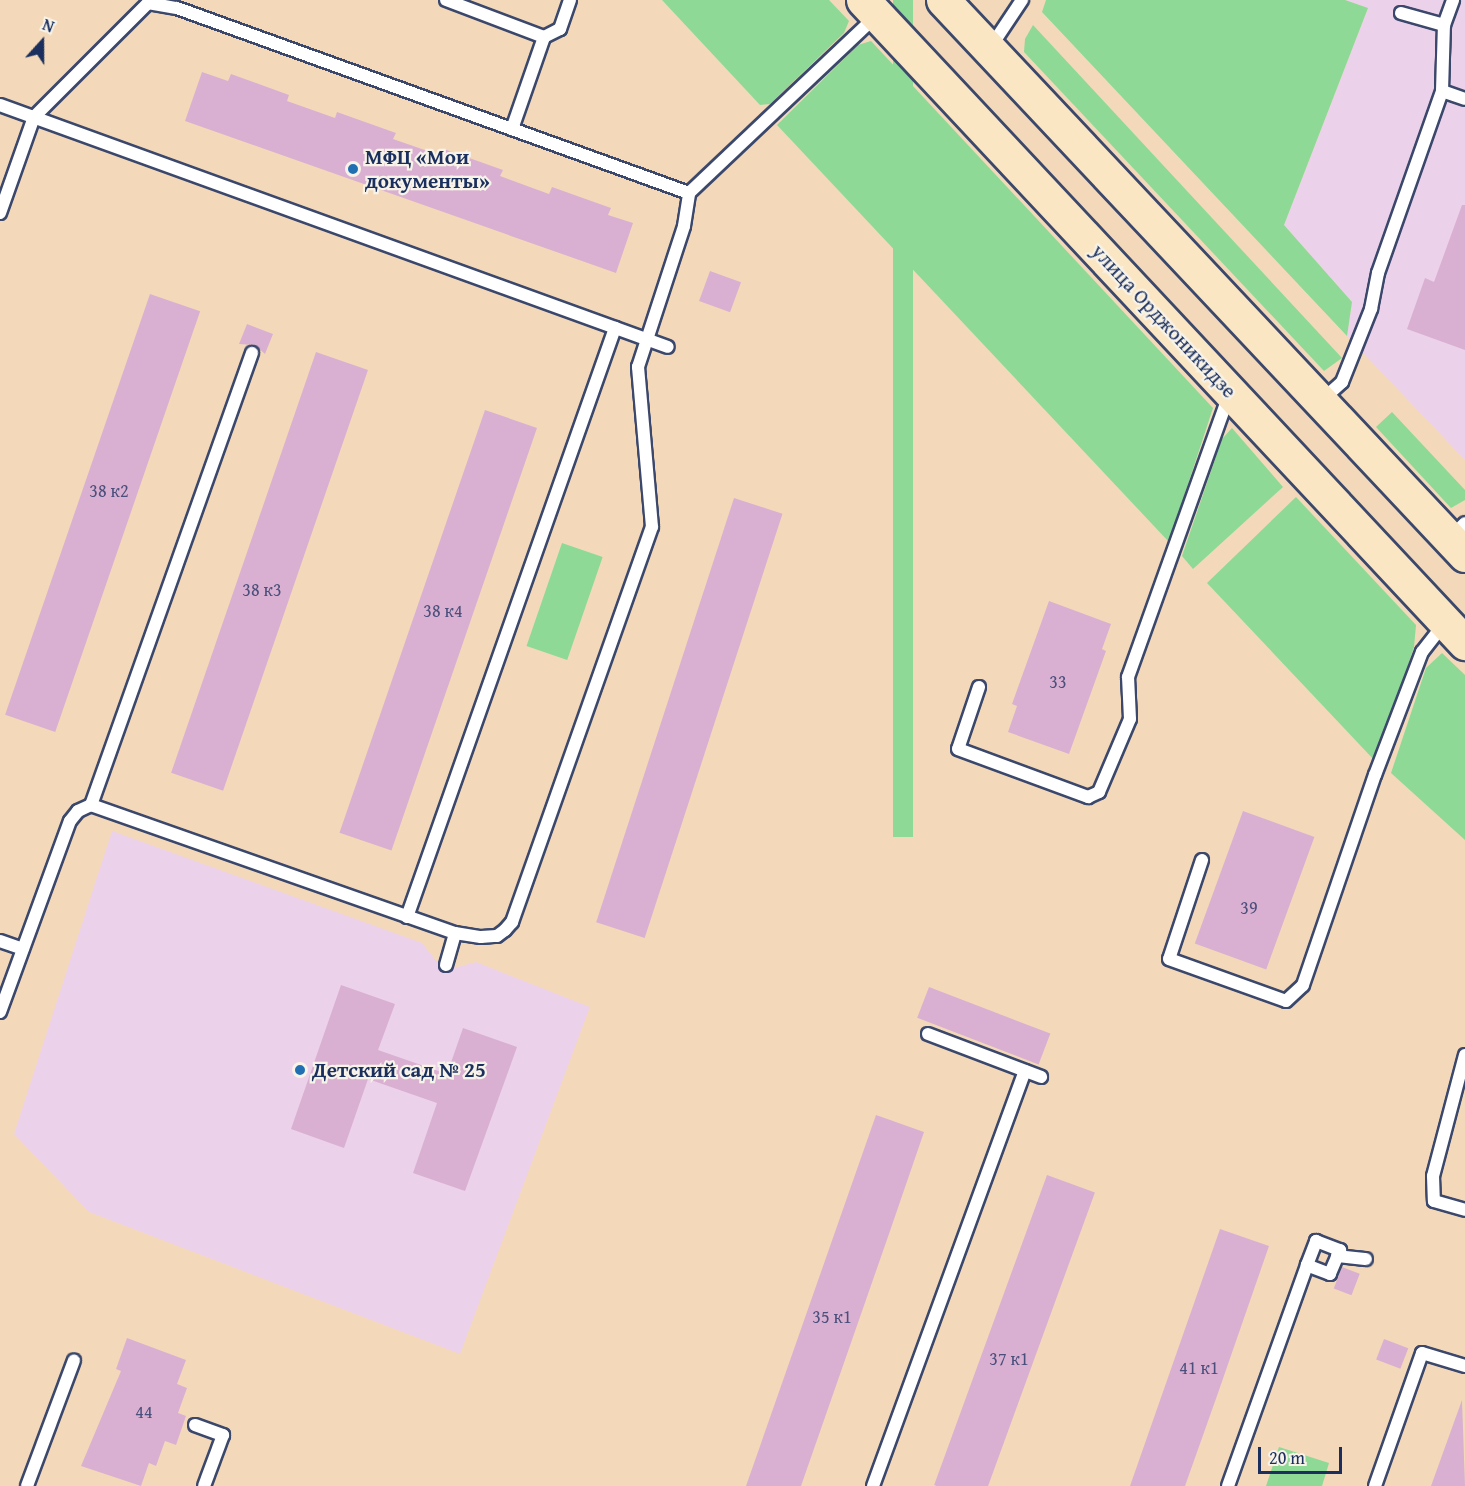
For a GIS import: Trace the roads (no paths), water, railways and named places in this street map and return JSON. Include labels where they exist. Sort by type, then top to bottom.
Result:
[{"type":"street","points":[[943,0],[1322,401],[1460,539]]},
{"type":"street","name":"улица Орджоникидзе","points":[[870,8],[1455,633]]},
{"type":"lane","points":[[446,0],[544,37]]},
{"type":"lane","points":[[513,129],[544,37],[560,29],[570,0]]},
{"type":"lane","points":[[989,49],[1022,0]]},
{"type":"lane","points":[[1322,401],[1342,382],[1371,309],[1378,273],[1442,91],[1444,25],[1453,0]]},
{"type":"lane","points":[[0,213],[34,117],[143,1],[177,8],[689,193]]},
{"type":"lane","points":[[0,1012],[70,821],[78,811],[91,805],[455,933],[497,936],[512,922],[652,527],[652,492],[637,382],[647,339],[684,226],[689,193],[870,8]]},
{"type":"lane","points":[[1401,13],[1444,25]]},
{"type":"lane","points":[[1442,91],[1465,99]]},
{"type":"lane","points":[[0,105],[668,347]]},
{"type":"lane","points":[[407,917],[615,328]]},
{"type":"lane","points":[[91,805],[252,353]]},
{"type":"lane","points":[[979,687],[958,749],[1088,797],[1099,792],[1130,719],[1128,678],[1230,391]]},
{"type":"lane","points":[[1202,860],[1169,959],[1286,1001],[1304,985],[1375,775],[1422,652],[1455,633]]},
{"type":"lane","points":[[446,965],[455,933]]},
{"type":"lane","points":[[0,941],[23,949]]},
{"type":"lane","points":[[928,1034],[1041,1077]]},
{"type":"lane","points":[[1465,1055],[1432,1176],[1434,1201],[1465,1210]]},
{"type":"lane","points":[[873,1486],[1024,1071]]},
{"type":"lane","points":[[1228,1486],[1307,1265],[1316,1241],[1340,1250],[1330,1274],[1307,1265]]},
{"type":"lane","points":[[1337,1256],[1366,1259]]},
{"type":"lane","points":[[1375,1486],[1422,1353],[1465,1366]]},
{"type":"lane","points":[[27,1486],[74,1360]]},
{"type":"lane","points":[[195,1425],[223,1435],[204,1486]]},
{"type":"place","name":"МФЦ «Мои документы»","points":[[353,169]]},
{"type":"place","name":"Детский сад № 25","points":[[300,1070]]}]
